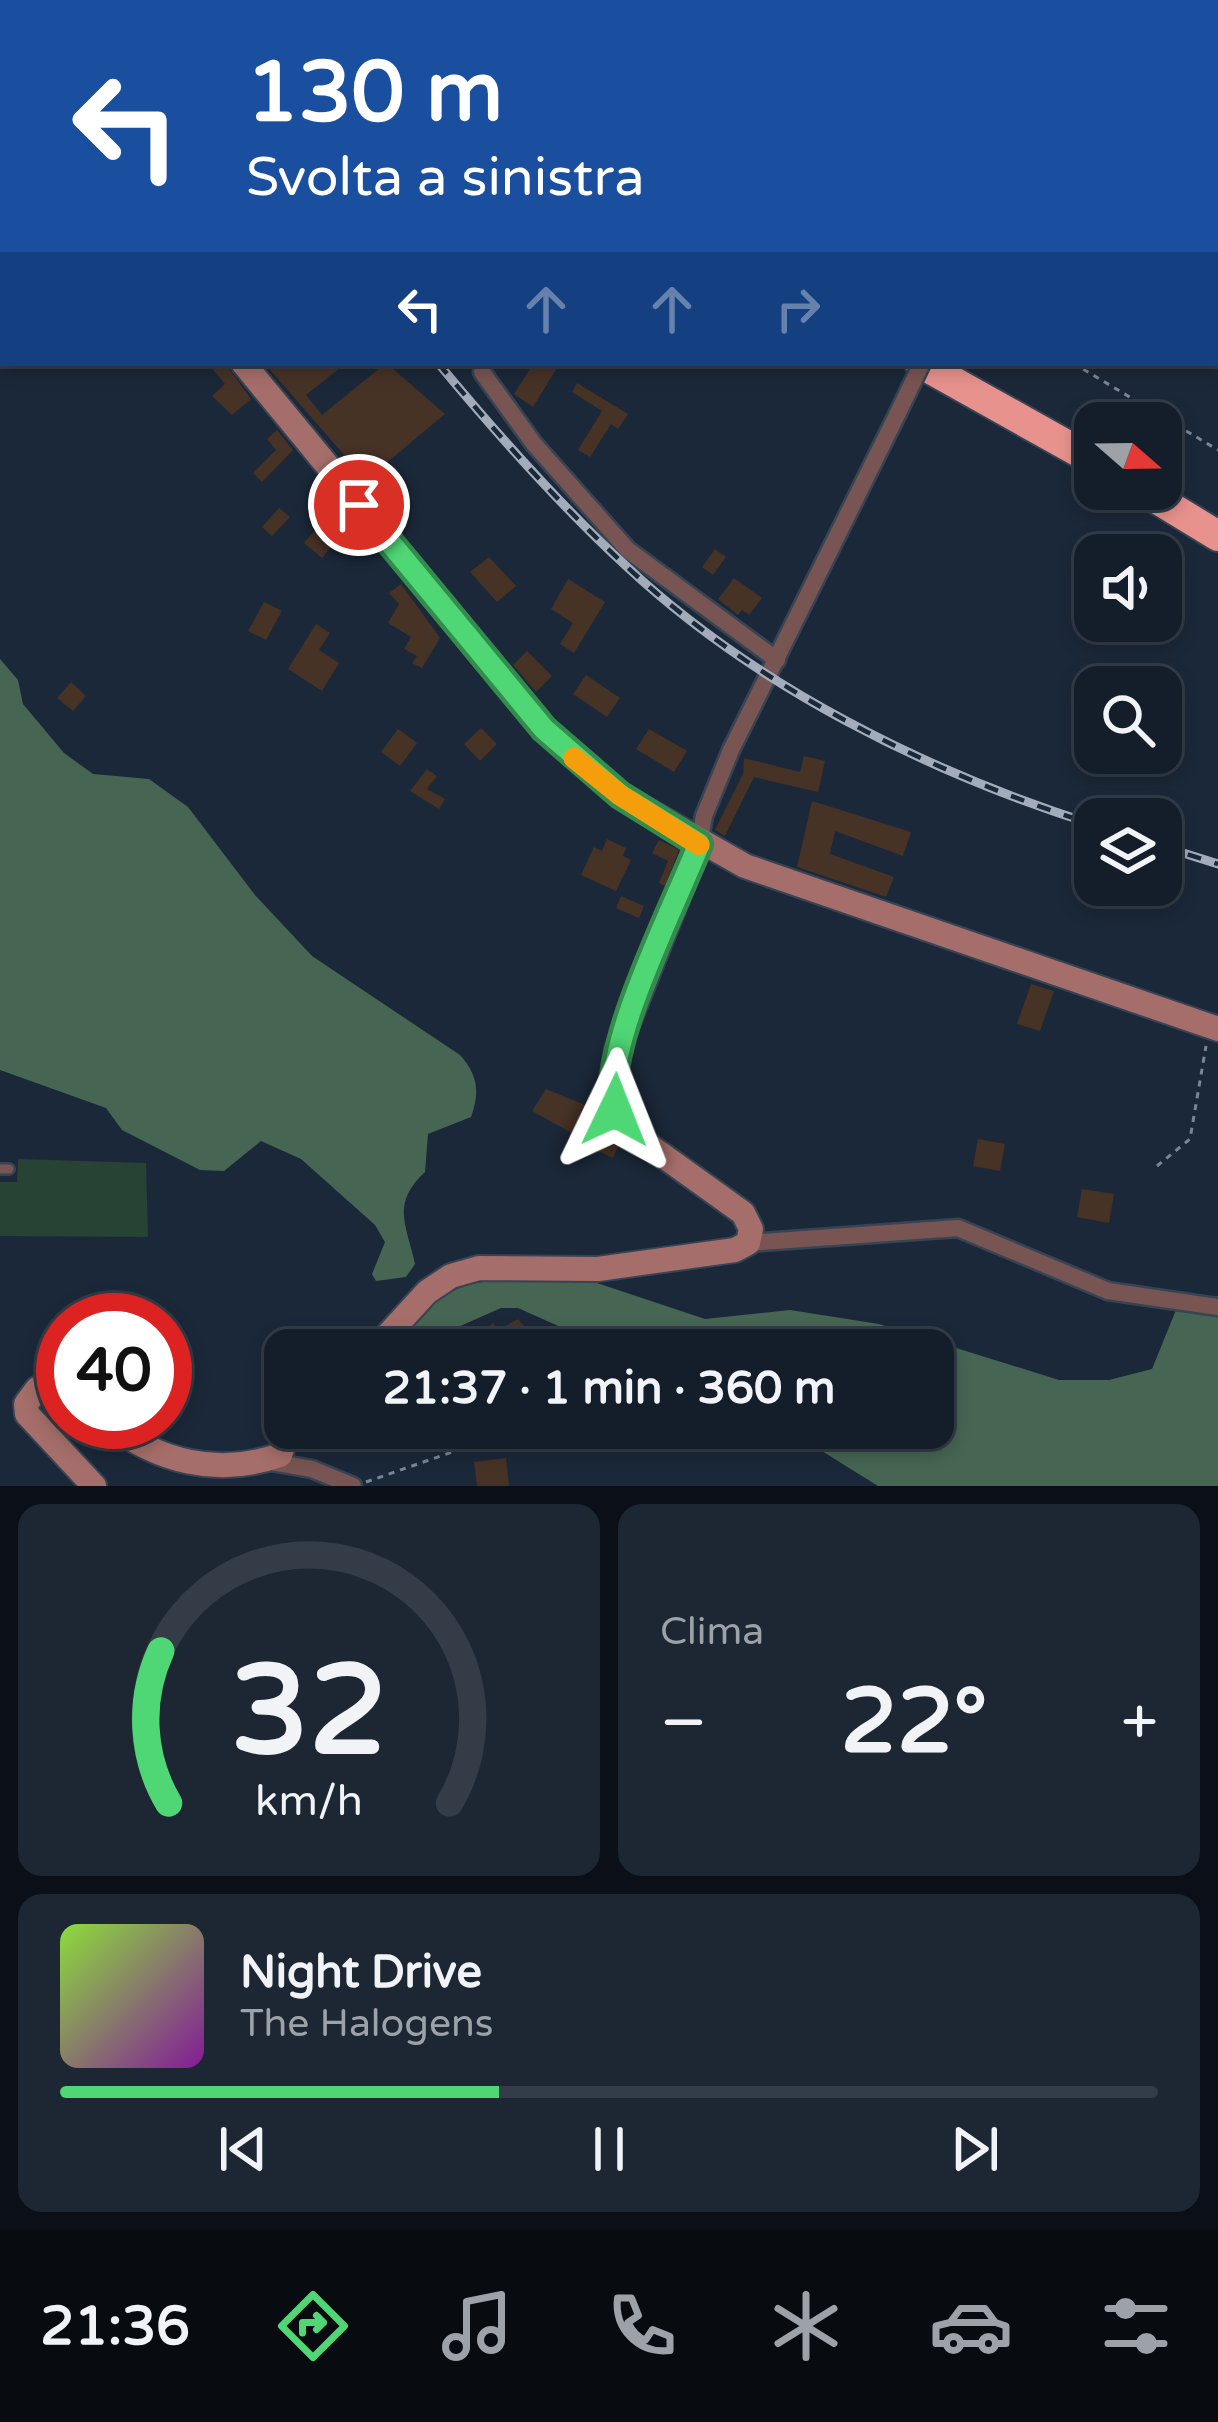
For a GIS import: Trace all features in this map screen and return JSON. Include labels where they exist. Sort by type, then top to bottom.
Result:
[{"type":"highway","points":[[926,366],[1074,449]]},
{"type":"highway","points":[[963,366],[1074,427]]},
{"type":"highway","points":[[1182,492],[1218,514]]},
{"type":"highway","points":[[1175,510],[1218,536]]},
{"type":"street","points":[[245,366],[544,729],[620,795],[699,844],[822,895],[1215,1028]]},
{"type":"street","points":[[748,1243],[751,1229],[743,1213],[630,1132],[610,1089],[617,1051],[731,750],[920,366]]},
{"type":"street","points":[[482,372],[534,444],[628,550],[777,660]]},
{"type":"street","points":[[393,1329],[427,1292],[452,1276],[479,1268],[598,1269],[735,1250],[748,1243],[958,1228],[1108,1291],[1218,1307]]},
{"type":"street","points":[[36,1390],[26,1404],[27,1414],[36,1424]]},
{"type":"street","points":[[60,1449],[94,1486]]},
{"type":"street","points":[[149,1449],[196,1464],[228,1467],[265,1460],[280,1455],[282,1449]]},
{"type":"street","points":[[265,1460],[311,1469],[354,1486]]},
{"type":"path","points":[[1078,366],[1218,450]]},
{"type":"path","points":[[1157,1166],[1190,1139],[1215,1028]]},
{"type":"path","points":[[354,1486],[455,1451]]},
{"type":"green space","points":[[0,659],[18,680],[23,704],[64,753],[93,774],[149,779],[188,807],[255,895],[312,956],[466,1062],[476,1084],[471,1117],[428,1134],[425,1172],[405,1204],[415,1264],[406,1277],[376,1281],[372,1274],[385,1242],[375,1225],[301,1159],[261,1141],[224,1171],[200,1170],[122,1130],[106,1108],[0,1070]]},
{"type":"green space","points":[[18,1159],[146,1163],[148,1237],[0,1236],[0,1182],[17,1182]]},
{"type":"green space","points":[[487,1281],[591,1281],[705,1319],[790,1310],[895,1329],[565,1329],[518,1308],[501,1308],[454,1329],[409,1329],[440,1299]]},
{"type":"green space","points":[[1218,1296],[1218,1486],[878,1486],[819,1449],[954,1449],[954,1347],[1059,1380],[1109,1380],[1152,1369],[1178,1305]]},
{"type":"building","points":[[210,366],[227,366],[251,399],[232,415],[212,396],[225,384]]},
{"type":"building","points":[[267,366],[342,366],[306,395],[322,415],[382,366],[389,366],[445,414],[366,480]]},
{"type":"building","points":[[532,366],[557,368],[533,407],[514,394]]},
{"type":"building","points":[[577,383],[628,414],[618,429],[611,424],[590,457],[578,450],[602,411],[572,392]]},
{"type":"building","points":[[277,430],[293,450],[262,482],[253,473],[276,450],[267,439]]},
{"type":"building","points":[[331,496],[347,517],[337,528],[343,532],[322,558],[304,543],[328,515],[321,506]]},
{"type":"building","points":[[279,508],[290,517],[272,536],[262,527]]},
{"type":"building","points":[[715,549],[726,557],[713,575],[702,567]]},
{"type":"building","points":[[489,557],[516,586],[497,602],[470,572]]},
{"type":"building","points":[[734,578],[762,598],[749,615],[742,610],[738,615],[718,599]]},
{"type":"building","points":[[568,579],[605,602],[574,653],[560,644],[573,623],[551,609]]},
{"type":"building","points":[[401,584],[440,638],[422,668],[412,663],[417,656],[404,649],[411,637],[388,623],[399,604],[389,593]]},
{"type":"building","points":[[264,602],[282,611],[266,640],[248,631]]},
{"type":"building","points":[[316,624],[330,633],[319,650],[339,663],[322,691],[288,669]]},
{"type":"building","points":[[527,651],[552,676],[536,692],[513,665]]},
{"type":"building","points":[[586,675],[620,698],[607,717],[573,694]]},
{"type":"building","points":[[71,682],[86,696],[73,711],[57,698]]},
{"type":"building","points":[[481,728],[497,744],[480,761],[464,744]]},
{"type":"building","points":[[398,729],[417,743],[400,766],[381,752]]},
{"type":"building","points":[[649,729],[687,751],[674,772],[636,749]]},
{"type":"building","points":[[804,756],[825,761],[818,792],[754,777],[725,836],[715,830],[743,774],[744,758],[800,772]]},
{"type":"building","points":[[427,769],[437,776],[427,789],[445,799],[439,809],[410,791]]},
{"type":"building","points":[[812,801],[911,832],[903,856],[835,831],[830,854],[894,877],[886,897],[797,867]]},
{"type":"building","points":[[607,839],[626,848],[623,856],[631,860],[616,891],[581,875],[594,847],[602,851]]},
{"type":"building","points":[[659,840],[679,850],[665,886],[659,883],[668,861],[652,853]]},
{"type":"building","points":[[621,896],[644,906],[639,918],[616,908]]},
{"type":"building","points":[[1031,984],[1054,991],[1040,1031],[1017,1024]]},
{"type":"building","points":[[546,1089],[590,1107],[593,1099],[619,1144],[613,1158],[568,1137],[570,1132],[532,1111]]},
{"type":"building","points":[[978,1139],[1005,1144],[1000,1171],[973,1166]]},
{"type":"building","points":[[1082,1189],[1114,1194],[1109,1223],[1077,1217]]},
{"type":"building","points":[[518,1319],[527,1329],[500,1329]]},
{"type":"building","points":[[506,1458],[509,1486],[477,1486],[474,1462]]},
{"type":"railway","points":[[441,366],[600,541],[675,609],[729,649],[906,751],[1074,818]]},
{"type":"railway","points":[[1182,853],[1218,864]]},
{"type":"slow traffic","points":[[574,758],[620,795],[699,845]]},
{"type":"route","points":[[359,505],[544,729],[620,795],[699,844],[611,1070],[615,1110]]}]
